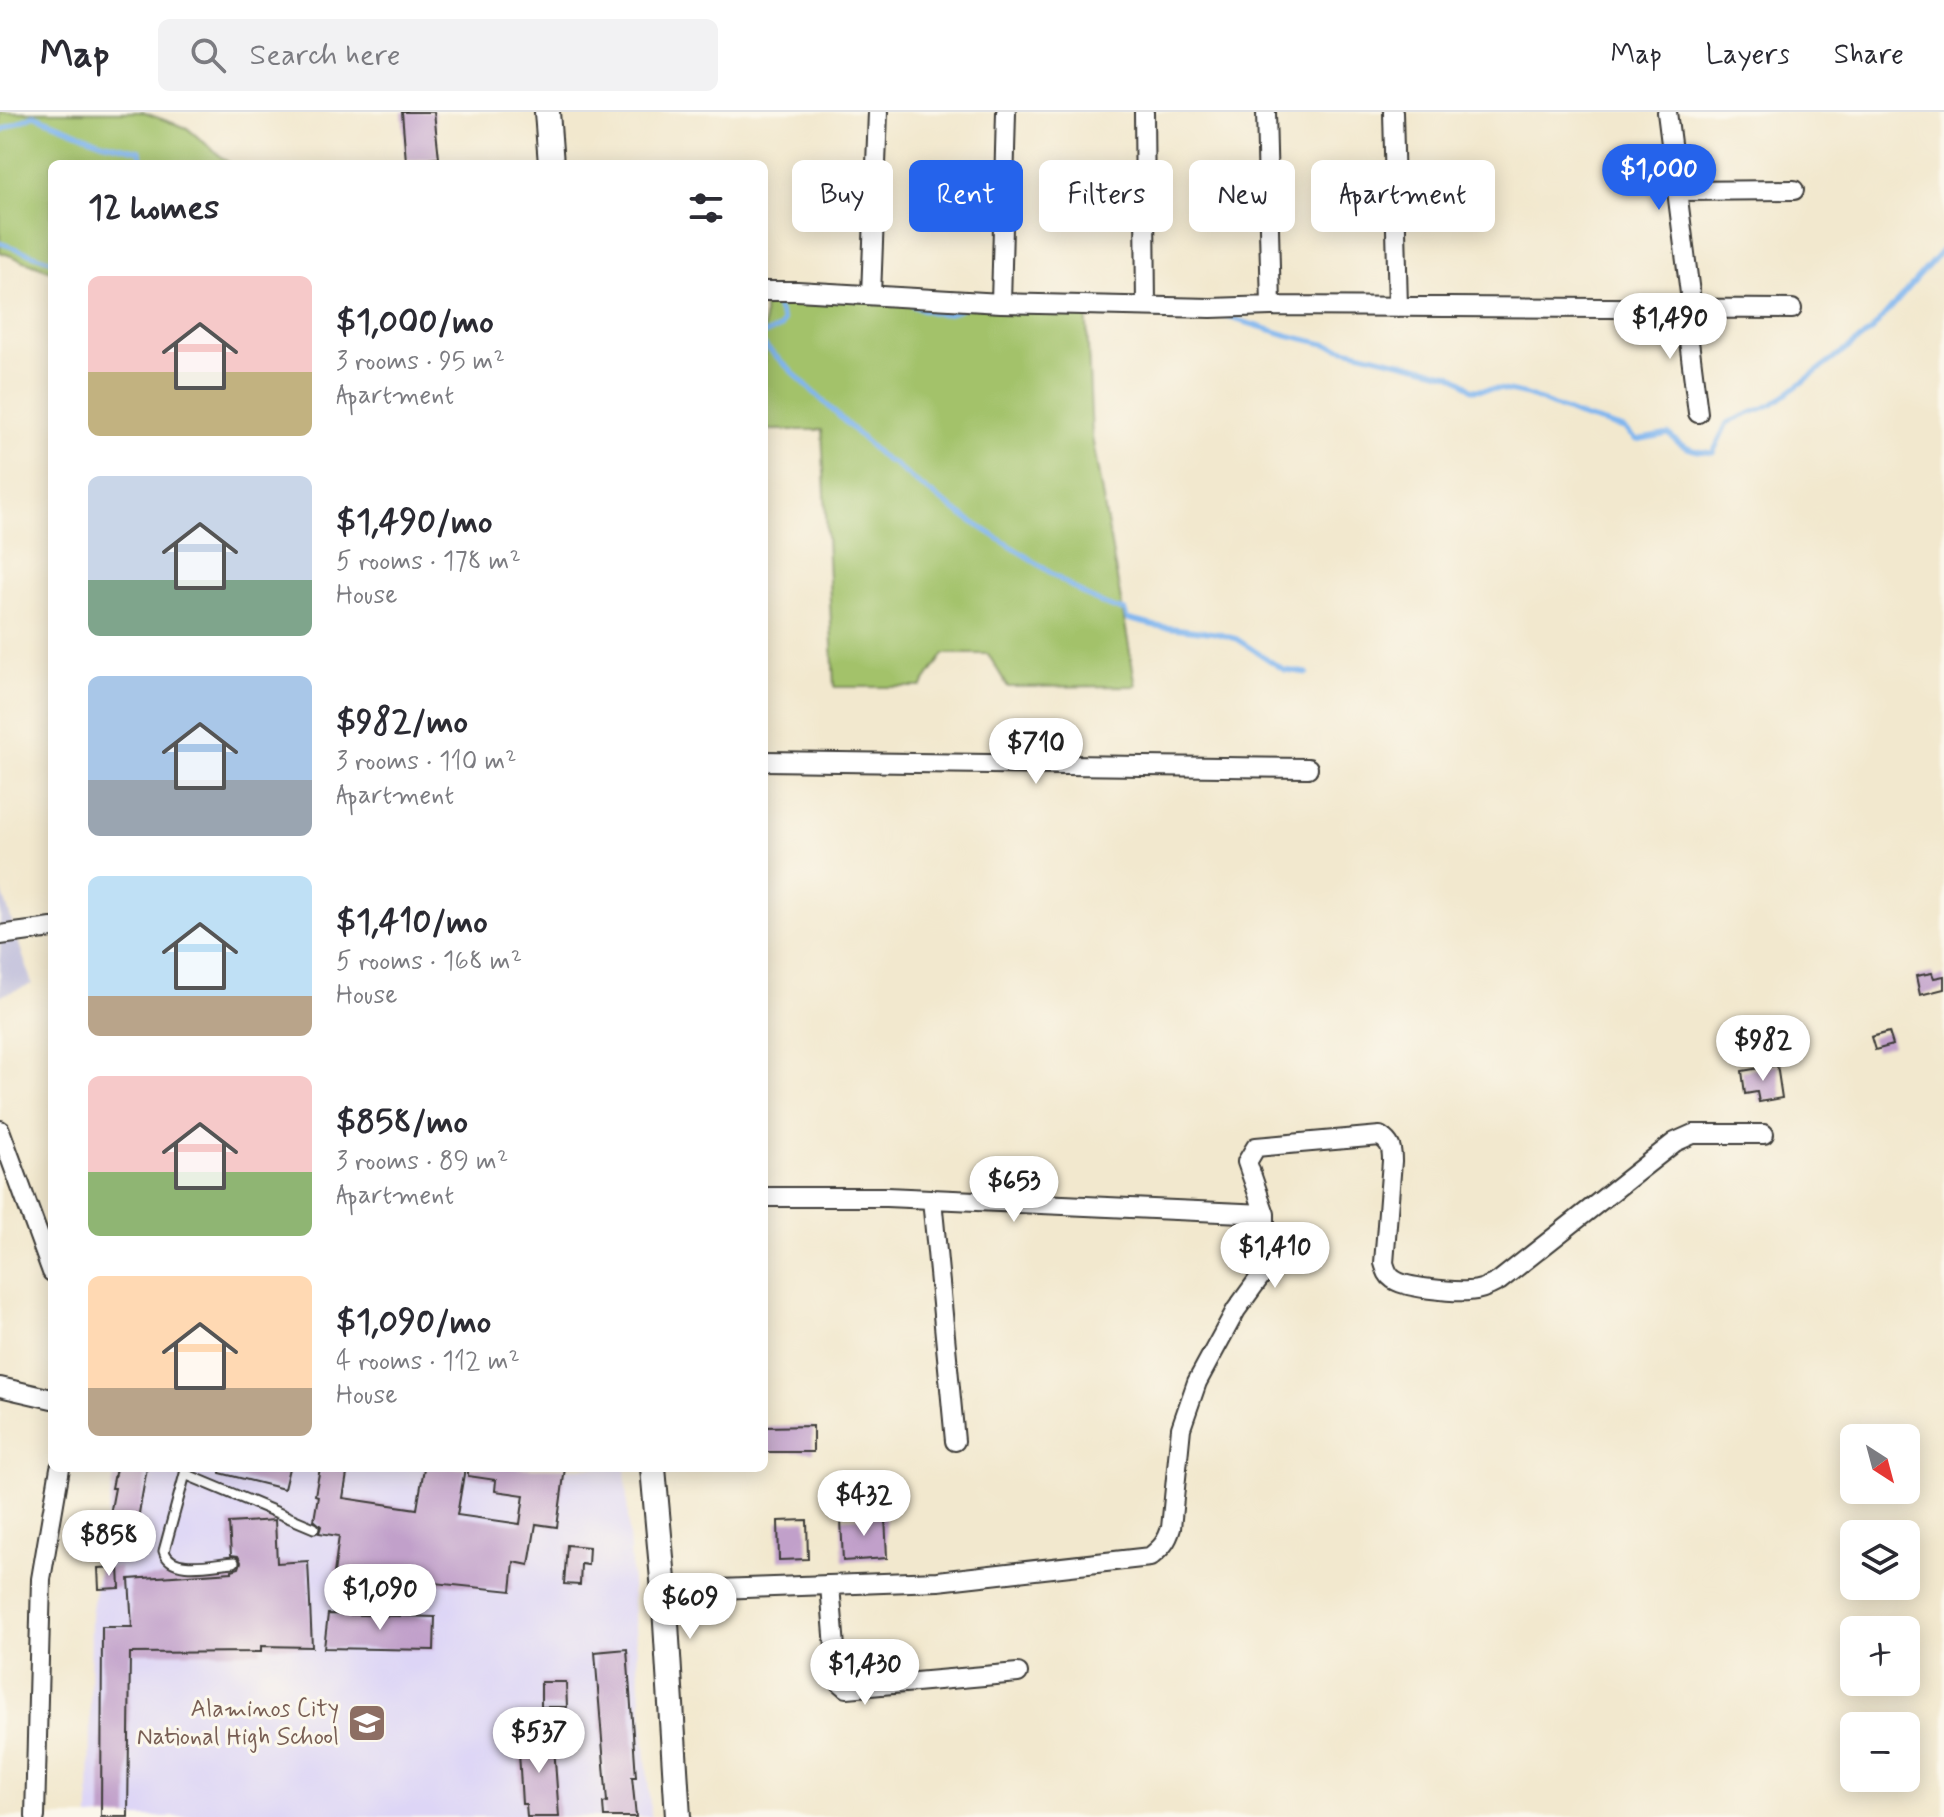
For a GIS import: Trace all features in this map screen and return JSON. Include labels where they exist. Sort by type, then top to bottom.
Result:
[{"type":"street","points":[[547,112],[551,160]]},
{"type":"street","points":[[871,295],[878,112]]},
{"type":"street","points":[[1001,303],[1006,112]]},
{"type":"street","points":[[1144,112],[1146,305]]},
{"type":"street","points":[[1266,112],[1271,306]]},
{"type":"street","points":[[1393,112],[1398,307]]},
{"type":"street","points":[[1667,112],[1692,309],[1688,333],[1698,413]]},
{"type":"street","points":[[1678,191],[1794,190]]},
{"type":"street","points":[[768,291],[1001,303],[1211,308],[1792,309]]},
{"type":"street","points":[[768,761],[1308,768]]},
{"type":"street","points":[[0,935],[48,929]]},
{"type":"street","points":[[0,1130],[48,1261]]},
{"type":"street","points":[[664,1591],[938,1581],[1150,1557],[1165,1544],[1171,1528],[1181,1428],[1197,1382],[1236,1310],[1260,1277],[1265,1248],[1265,1214],[1247,1162],[1256,1147],[1380,1136],[1388,1141],[1392,1148],[1384,1263],[1387,1273],[1395,1282],[1469,1291],[1499,1281],[1675,1142],[1693,1134],[1764,1134]]},
{"type":"street","points":[[768,1197],[932,1199],[1265,1214]]},
{"type":"street","points":[[932,1199],[955,1441]]},
{"type":"street","points":[[0,1387],[48,1398]]},
{"type":"street","points":[[35,1817],[41,1579],[59,1472]]},
{"type":"street","points":[[653,1472],[678,1817]]},
{"type":"street","points":[[830,1585],[837,1673],[840,1682],[847,1688],[1018,1673]]},
{"type":"lane","points":[[186,1472],[164,1551],[166,1559],[172,1564],[184,1565],[234,1562]]},
{"type":"lane","points":[[188,1472],[314,1528]]},
{"type":"shaded area","points":[[0,885],[32,984],[0,996]]},
{"type":"shaded area","points":[[114,1472],[625,1472],[651,1817],[89,1817],[91,1615]]},
{"type":"green space","points":[[0,112],[142,112],[187,128],[225,160],[48,160],[48,270],[0,252]]},
{"type":"green space","points":[[768,292],[1086,301],[1092,437],[1136,686],[1008,687],[988,654],[944,654],[921,687],[834,687],[822,430],[768,430]]},
{"type":"building","points":[[402,112],[434,112],[439,158],[406,160]]},
{"type":"building","points":[[1932,973],[1934,978],[1944,976],[1944,989],[1920,995],[1916,976]]},
{"type":"building","points":[[1889,1032],[1893,1045],[1875,1050],[1871,1037]]},
{"type":"building","points":[[1777,1065],[1782,1098],[1759,1102],[1757,1092],[1745,1094],[1742,1071]]},
{"type":"building","points":[[813,1426],[813,1452],[768,1452],[768,1427]]},
{"type":"building","points":[[115,1472],[146,1472],[133,1547],[105,1541],[115,1488],[112,1488]]},
{"type":"building","points":[[220,1472],[288,1472],[284,1489]]},
{"type":"building","points":[[319,1472],[347,1472],[343,1498],[417,1509],[423,1472],[464,1472],[457,1515],[520,1524],[524,1495],[495,1491],[496,1480],[468,1476],[468,1472],[564,1472],[557,1527],[536,1524],[529,1565],[514,1562],[511,1591],[406,1580],[405,1590],[333,1581],[339,1536],[319,1533],[321,1526],[314,1520],[318,1496],[315,1495]]},
{"type":"building","points":[[885,1516],[887,1558],[843,1561],[841,1519]]},
{"type":"building","points":[[275,1520],[277,1563],[308,1561],[312,1647],[261,1646],[261,1652],[130,1653],[128,1817],[101,1817],[102,1627],[132,1627],[129,1579],[232,1572],[239,1568],[241,1562],[238,1556],[231,1555],[229,1523]]},
{"type":"building","points":[[807,1520],[808,1559],[779,1560],[778,1521]]},
{"type":"building","points":[[567,1545],[589,1547],[588,1565],[581,1564],[580,1585],[564,1584]]},
{"type":"building","points":[[119,1567],[120,1588],[99,1589],[98,1568]]},
{"type":"building","points":[[328,1614],[435,1617],[434,1650],[324,1648]]},
{"type":"building","points":[[627,1649],[636,1817],[604,1817],[603,1803],[607,1802],[595,1652]]},
{"type":"building","points":[[541,1682],[566,1682],[567,1707],[541,1707]]},
{"type":"building","points":[[553,1732],[559,1817],[527,1817],[526,1804],[522,1804],[518,1734]]},
{"type":"waterway","points":[[0,131],[34,115],[101,142],[140,151],[141,160]]},
{"type":"waterway","points":[[0,243],[48,260]]},
{"type":"waterway","points":[[1221,315],[1287,335],[1450,374],[1472,390],[1499,389],[1527,395],[1576,415],[1624,429],[1636,440],[1669,434],[1689,448],[1713,453],[1727,423],[1773,404],[1870,332],[1944,248]]},
{"type":"waterway","points":[[768,332],[780,328],[783,321],[773,298],[778,297]]},
{"type":"waterway","points":[[913,306],[945,314],[964,307]]},
{"type":"waterway","points":[[768,349],[885,460],[1074,589],[1125,611],[1127,619],[1237,639],[1284,670],[1307,673]]},
{"type":"place","name":"Alaminos City National High School","points":[[367,1723]]}]
